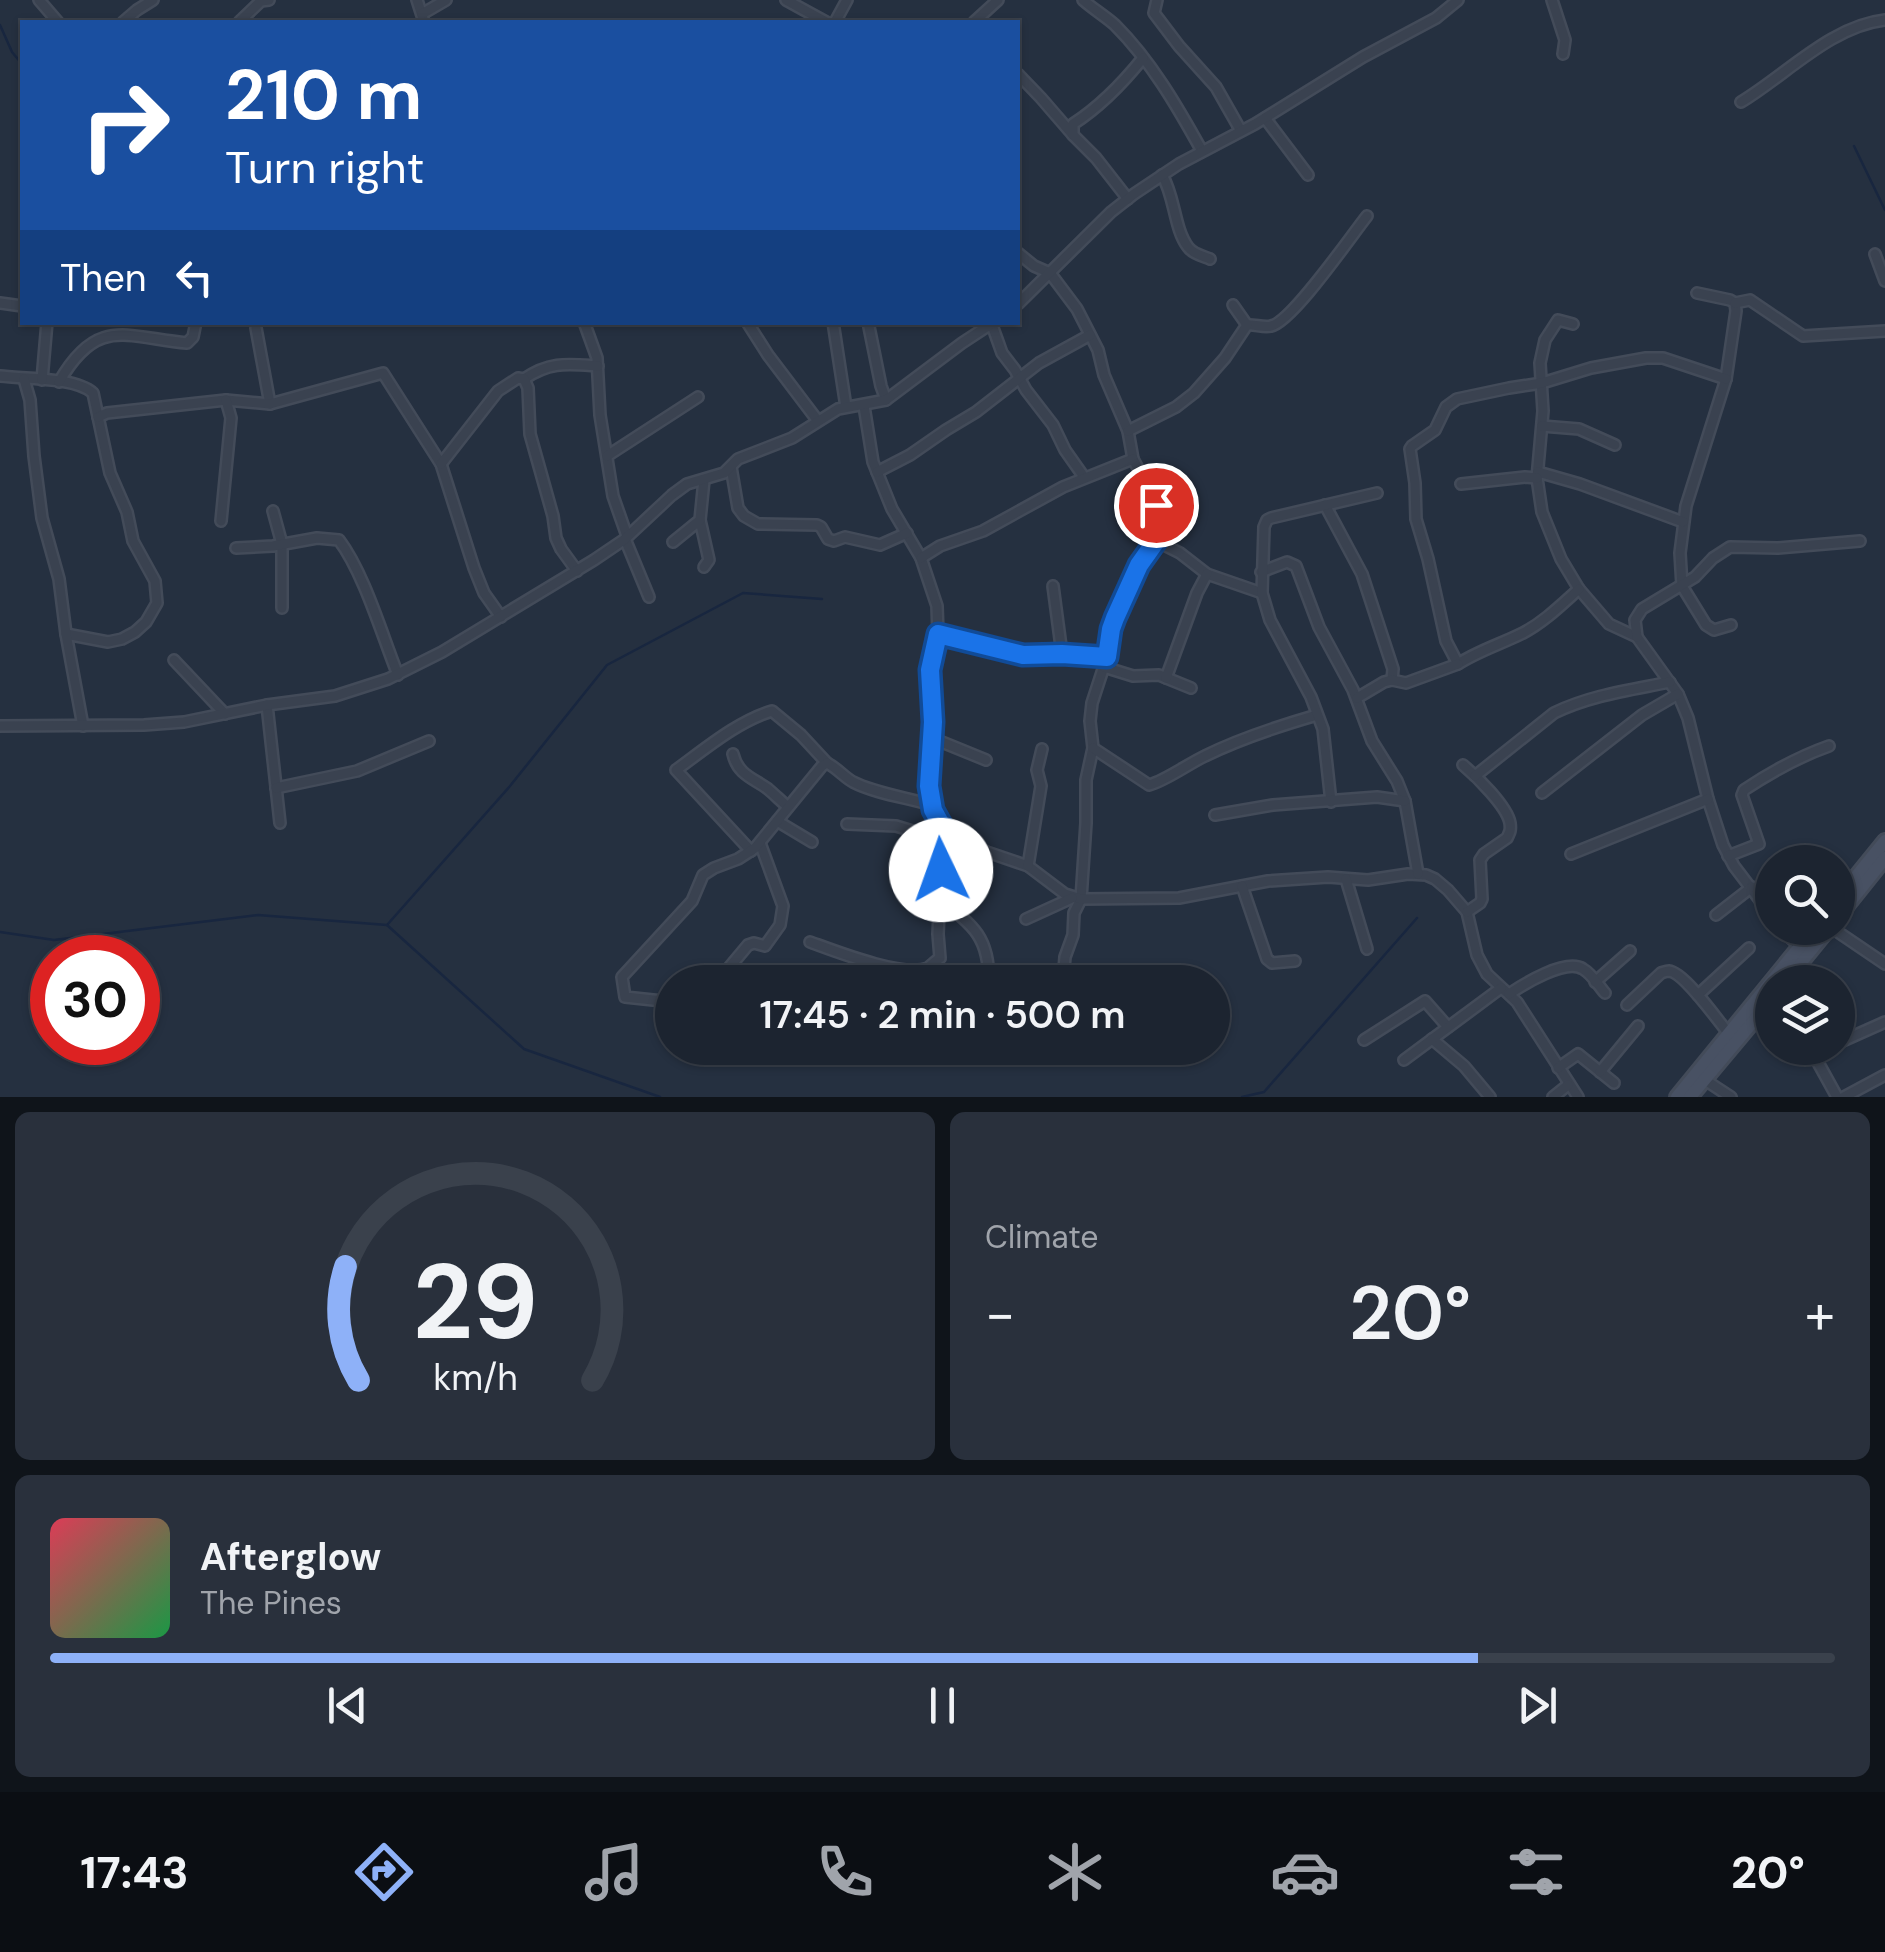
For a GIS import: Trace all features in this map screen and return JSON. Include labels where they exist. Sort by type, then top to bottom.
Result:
[{"type":"main road","points":[[1855,878],[1885,841]]},
{"type":"main road","points":[[1855,896],[1885,858]]},
{"type":"main road","points":[[1800,965],[1816,945]]},
{"type":"main road","points":[[1677,1097],[1800,947]]},
{"type":"main road","points":[[1690,1097],[1755,1019]]},
{"type":"street","points":[[40,0],[56,20]]},
{"type":"street","points":[[128,0],[137,10]]},
{"type":"street","points":[[125,20],[152,0]]},
{"type":"street","points":[[241,20],[262,1],[269,0]]},
{"type":"street","points":[[417,0],[423,18],[446,0]]},
{"type":"street","points":[[786,0],[822,20]]},
{"type":"street","points":[[976,20],[998,0]]},
{"type":"street","points":[[1083,0],[1116,26],[1143,58],[1202,151]]},
{"type":"street","points":[[1157,0],[1154,13],[1216,87],[1241,131]]},
{"type":"street","points":[[1438,0],[1446,10]]},
{"type":"street","points":[[1020,302],[1111,212],[1162,175],[1266,118],[1458,0]]},
{"type":"street","points":[[1552,0],[1565,40],[1563,54]]},
{"type":"street","points":[[1741,102],[1770,86],[1813,50],[1859,26],[1885,20]]},
{"type":"street","points":[[1073,135],[1073,124],[1122,85],[1143,58]]},
{"type":"street","points":[[1021,78],[1096,158],[1128,199]]},
{"type":"street","points":[[1266,118],[1308,175]]},
{"type":"street","points":[[1162,175],[1187,246],[1210,259]]},
{"type":"street","points":[[1246,325],[1271,326],[1285,317],[1367,216]]},
{"type":"street","points":[[1020,254],[1050,273],[1077,308],[1128,431],[1133,459],[1156,505],[1158,532],[1115,618],[1090,712],[1093,748],[1086,780],[1073,935],[1064,965]]},
{"type":"street","points":[[1875,254],[1885,282]]},
{"type":"street","points":[[1698,293],[1734,303],[1750,300],[1803,336],[1885,331]]},
{"type":"street","points":[[1731,625],[1710,629],[1682,586],[1680,553],[1682,522],[1692,482],[1726,379],[1734,303]]},
{"type":"street","points":[[1233,305],[1246,325]]},
{"type":"street","points":[[1573,324],[1558,320],[1544,340],[1540,364],[1538,497],[1561,559],[1579,589],[1609,624],[1638,638]]},
{"type":"street","points":[[42,380],[48,325]]},
{"type":"street","points":[[59,382],[73,358],[114,334],[187,343],[195,325]]},
{"type":"street","points":[[585,325],[598,366],[600,414],[617,510],[649,597]]},
{"type":"street","points":[[748,325],[818,421]]},
{"type":"street","points":[[833,325],[846,407]]},
{"type":"street","points":[[869,325],[886,400]]},
{"type":"street","points":[[0,726],[164,724],[335,696],[398,674],[577,571],[626,537],[687,484],[724,473],[738,458],[792,438],[838,409],[886,400],[991,325]]},
{"type":"street","points":[[993,325],[998,347],[1053,424],[1061,444],[1084,478]]},
{"type":"street","points":[[1128,431],[1176,408],[1194,393],[1225,358],[1246,325]]},
{"type":"street","points":[[256,328],[270,404]]},
{"type":"street","points":[[876,472],[910,455],[976,412],[1019,377],[1090,335]]},
{"type":"street","points":[[1458,664],[1446,641],[1416,519],[1410,449],[1434,430],[1446,408],[1457,399],[1542,384],[1591,368],[1646,358],[1674,360],[1726,379]]},
{"type":"street","points":[[440,464],[498,391],[518,378],[561,363],[598,366]]},
{"type":"street","points":[[98,417],[226,400],[270,404],[382,373],[440,464],[474,568],[484,593],[501,617]]},
{"type":"street","points":[[0,376],[90,389],[110,473],[127,512],[133,541],[155,581],[157,604],[135,632],[108,642],[66,634]]},
{"type":"street","points":[[24,378],[30,400],[42,518],[60,579],[84,726]]},
{"type":"street","points":[[524,379],[528,388],[530,434],[556,538],[577,571]]},
{"type":"street","points":[[607,456],[698,397]]},
{"type":"street","points":[[221,521],[231,418],[226,400]]},
{"type":"street","points":[[864,406],[876,472],[921,558],[937,606],[938,634],[930,670],[932,805],[943,828],[961,842],[1028,866],[1076,898]]},
{"type":"street","points":[[1542,426],[1580,429],[1615,446]]},
{"type":"street","points":[[921,558],[940,546],[984,532],[1056,490],[1133,459]]},
{"type":"street","points":[[732,468],[741,513],[758,524],[816,525],[828,539],[845,537],[876,545],[907,534]]},
{"type":"street","points":[[1461,484],[1538,475],[1580,484],[1682,522]]},
{"type":"street","points":[[704,480],[700,520],[709,560],[704,567]]},
{"type":"street","points":[[1332,802],[1318,715],[1270,620],[1262,593],[1264,527],[1267,520],[1376,493]]},
{"type":"street","points":[[1326,505],[1372,600],[1392,680]]},
{"type":"street","points":[[273,511],[282,544],[282,608]]},
{"type":"street","points":[[672,542],[700,520]]},
{"type":"street","points":[[236,548],[318,538],[340,540],[398,674]]},
{"type":"street","points":[[1156,541],[1207,574],[1262,593]]},
{"type":"street","points":[[1755,891],[1728,856],[1708,799],[1688,718],[1678,694],[1638,638],[1634,620],[1642,610],[1695,577],[1730,547],[1778,548],[1860,541]]},
{"type":"street","points":[[1262,572],[1287,562],[1296,566],[1319,627],[1357,698],[1367,730],[1406,801],[1418,874]]},
{"type":"street","points":[[1166,678],[1207,574]]},
{"type":"street","points":[[1053,586],[1062,654]]},
{"type":"street","points":[[1357,698],[1384,682],[1406,683],[1458,664],[1528,630],[1579,589]]},
{"type":"street","points":[[938,634],[1023,655],[1062,654],[1105,662],[1133,676],[1159,676],[1191,688]]},
{"type":"street","points":[[174,660],[225,714]]},
{"type":"street","points":[[1475,776],[1568,706],[1670,682]]},
{"type":"street","points":[[1542,793],[1642,715],[1678,694]]},
{"type":"street","points":[[266,705],[280,823]]},
{"type":"street","points":[[751,851],[676,770],[714,742],[772,711],[827,763],[855,783],[932,805]]},
{"type":"street","points":[[1093,748],[1154,785],[1218,750],[1318,715]]},
{"type":"street","points":[[932,738],[986,760]]},
{"type":"street","points":[[276,788],[358,771],[429,741]]},
{"type":"street","points":[[1728,856],[1759,844],[1742,795],[1744,790],[1787,764],[1829,746]]},
{"type":"street","points":[[1028,866],[1041,786],[1038,770],[1042,749]]},
{"type":"street","points":[[733,754],[737,767],[747,777],[788,807]]},
{"type":"street","points":[[655,1000],[625,997],[622,977],[692,901],[703,876],[760,843],[827,763]]},
{"type":"street","points":[[1463,765],[1508,815],[1511,824],[1507,838],[1480,860],[1482,899],[1467,912]]},
{"type":"street","points":[[1214,815],[1377,798],[1406,801]]},
{"type":"street","points":[[1571,854],[1708,799]]},
{"type":"street","points":[[777,821],[812,842]]},
{"type":"street","points":[[847,824],[896,826],[942,840]]},
{"type":"street","points":[[810,942],[858,959],[908,970],[928,968],[940,958],[943,828]]},
{"type":"street","points":[[731,965],[748,944],[765,946],[780,924],[783,906],[760,843]]},
{"type":"street","points":[[1026,920],[1076,898],[1179,898],[1282,880],[1368,880],[1418,874],[1435,879],[1467,912],[1482,966],[1505,991],[1578,1097]]},
{"type":"street","points":[[1346,879],[1366,948]]},
{"type":"street","points":[[1242,886],[1267,960],[1296,962]]},
{"type":"street","points":[[1716,915],[1752,887]]},
{"type":"street","points":[[940,900],[966,919],[986,945],[989,965]]},
{"type":"street","points":[[1855,944],[1885,964]]},
{"type":"street","points":[[1698,995],[1749,948]]},
{"type":"street","points":[[1596,982],[1630,951]]},
{"type":"street","points":[[1404,1060],[1448,1027],[1528,981],[1574,966],[1586,970],[1605,993]]},
{"type":"street","points":[[1628,1006],[1667,970],[1698,995],[1729,1034]]},
{"type":"street","points":[[1364,1040],[1425,1000],[1448,1027]]},
{"type":"street","points":[[1855,1035],[1885,1022]]},
{"type":"street","points":[[1600,1072],[1638,1026]]},
{"type":"street","points":[[1432,1039],[1464,1066],[1490,1097]]},
{"type":"street","points":[[1558,1068],[1578,1054],[1614,1083]]},
{"type":"street","points":[[1820,1065],[1840,1097],[1885,1075]]},
{"type":"street","points":[[1704,1080],[1731,1097]]},
{"type":"street","points":[[1552,1097],[1568,1085]]},
{"type":"waterway","points":[[0,25],[20,62]]},
{"type":"waterway","points":[[1854,146],[1885,210]]},
{"type":"waterway","points":[[387,925],[510,786],[607,665],[743,593],[822,599]]},
{"type":"waterway","points":[[0,932],[54,940],[258,915],[387,925],[524,1049],[660,1097]]},
{"type":"waterway","points":[[1242,1097],[1264,1092],[1417,918]]},
{"type":"route","points":[[941,870],[943,828],[933,810],[929,786],[933,722],[930,670],[938,634],[1023,655],[1107,657],[1115,618],[1139,565],[1156,541],[1156,505]]}]
